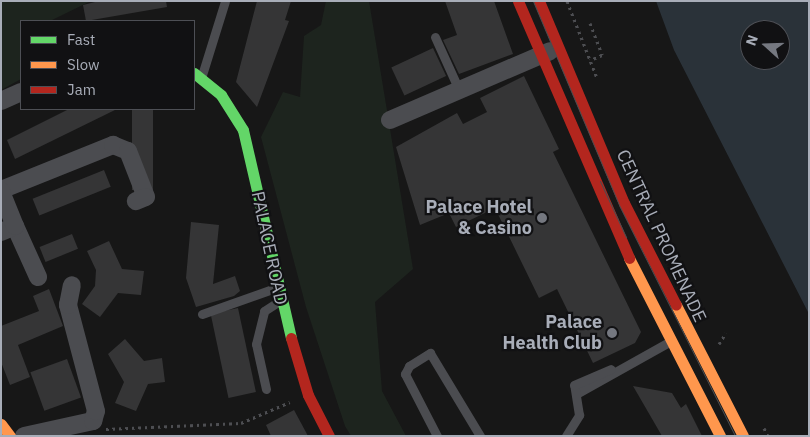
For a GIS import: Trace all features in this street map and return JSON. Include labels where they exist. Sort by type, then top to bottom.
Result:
[{"type":"main road","points":[[518,1],[539,56],[670,342],[720,436]]},
{"type":"main road","name":"CENTRAL PROMENADE","points":[[539,1],[624,203],[688,333],[743,436]]},
{"type":"main road","name":"PALACE ROAD","points":[[198,74],[231,112],[248,148],[275,288],[308,395],[328,436]]},
{"type":"main road","points":[[1,424],[10,436]]},
{"type":"street","points":[[390,120],[558,47]]},
{"type":"street","points":[[1,101],[20,92]]},
{"type":"street","points":[[38,277],[8,229],[1,190],[113,145],[128,150],[146,198],[136,201]]},
{"type":"street","points":[[24,436],[83,428],[96,411],[68,305],[72,285]]},
{"type":"lane","points":[[198,74],[225,1]]},
{"type":"lane","points":[[436,38],[459,90]]},
{"type":"lane","points":[[202,314],[275,288]]},
{"type":"lane","points":[[266,389],[256,344],[264,311],[279,301]]},
{"type":"lane","points":[[566,436],[579,415],[576,394],[688,333]]},
{"type":"lane","points":[[437,436],[405,374],[409,366],[430,353],[480,436]]},
{"type":"path","points":[[567,1],[600,87]]},
{"type":"path","points":[[590,23],[602,55],[590,60]]},
{"type":"path","name":"CENTRAL PROMENADE","points":[[642,184],[654,211]]},
{"type":"path","points":[[718,344],[726,333]]},
{"type":"path","name":"CENTRAL PROMENADE","points":[[714,335],[723,352]]},
{"type":"path","points":[[83,428],[101,429],[242,423],[308,395]]},
{"type":"path","points":[[759,419],[768,436]]},
{"type":"shaded area","points":[[1,1],[91,1],[52,20],[20,20],[20,80],[1,90]]},
{"type":"shaded area","points":[[326,1],[369,1],[413,269],[375,302],[382,391],[406,436],[351,436],[345,426],[306,307],[261,137],[283,92],[300,97],[304,36],[321,25]]},
{"type":"shaded area","points":[[656,1],[809,1],[809,314],[674,50]]},
{"type":"building","points":[[99,1],[166,1],[167,7],[86,20],[83,5]]},
{"type":"building","points":[[257,1],[291,1],[285,20],[289,21],[257,107],[236,82]]},
{"type":"building","points":[[445,1],[494,1],[513,54],[459,74],[443,40],[457,35]]},
{"type":"building","points":[[433,48],[446,76],[404,96],[391,67]]},
{"type":"building","name":"Palace Hotel & Casino","points":[[524,76],[559,149],[553,152],[641,332],[635,343],[593,363],[557,289],[539,298],[495,208],[456,227],[449,213],[420,225],[396,147],[457,113],[463,124],[487,112],[480,98]]},
{"type":"building","points":[[67,110],[115,110],[15,159],[7,140]]},
{"type":"building","points":[[132,110],[153,110],[153,190],[132,190]]},
{"type":"building","points":[[104,170],[111,187],[39,216],[33,199]]},
{"type":"building","points":[[191,222],[219,225],[213,284],[235,276],[240,291],[234,296],[196,307],[186,278]]},
{"type":"building","points":[[72,234],[78,249],[46,262],[40,247]]},
{"type":"building","points":[[109,241],[122,269],[144,271],[141,295],[118,293],[100,317],[82,304],[95,286],[96,270],[87,251]]},
{"type":"building","points":[[49,289],[63,326],[18,345],[30,377],[10,385],[1,362],[1,326],[39,311],[33,296]]},
{"type":"building","points":[[238,308],[256,392],[228,398],[211,314]]},
{"type":"building","points":[[125,339],[144,361],[162,358],[165,382],[148,384],[136,411],[115,403],[124,382],[108,354]]},
{"type":"building","points":[[67,359],[81,398],[44,411],[30,372]]},
{"type":"building","points":[[633,386],[672,393],[681,408],[686,404],[702,436],[662,436]]},
{"type":"building","points":[[294,410],[308,436],[271,436],[266,425]]},
{"type":"tram line","points":[[533,1],[619,205],[735,436]]},
{"type":"tram line","points":[[600,181],[626,237]]},
{"type":"traffic: fast","points":[[195,74],[221,95],[243,130],[291,338]]},
{"type":"traffic: slow","points":[[629,258],[720,436]]},
{"type":"traffic: slow","points":[[676,305],[743,436]]},
{"type":"traffic: slow","points":[[1,424],[10,436]]},
{"type":"traffic: jam","points":[[518,1],[629,258]]},
{"type":"traffic: jam","points":[[539,1],[624,203],[676,305]]},
{"type":"traffic: jam","points":[[291,338],[308,395],[329,436]]},
{"type":"place","name":"Palace Hotel & Casino","points":[[542,218]]},
{"type":"place","name":"Palace Health Club","points":[[612,333]]}]
